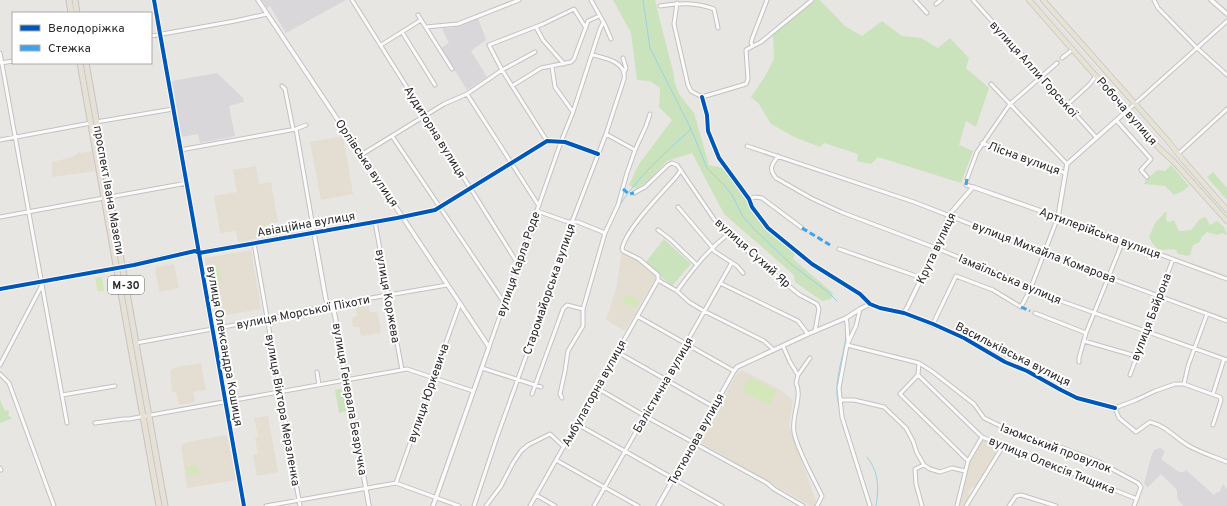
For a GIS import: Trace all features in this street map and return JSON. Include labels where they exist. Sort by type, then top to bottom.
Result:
[{"type":"highway","points":[[69,0],[71,12]]},
{"type":"highway","points":[[75,0],[77,12]]},
{"type":"highway","name":"проспект Івана Мазепи","points":[[80,64],[94,122]]},
{"type":"highway","name":"проспект Івана Мазепи","points":[[86,64],[94,122],[107,197],[136,343],[165,506]]},
{"type":"highway","name":"проспект Івана Мазепи","points":[[120,267],[143,416],[159,506]]},
{"type":"main road","name":"Робоча вулиця","points":[[1029,0],[1072,50],[1128,109],[1160,149],[1174,162],[1227,221]]},
{"type":"main road","name":"Робоча вулиця","points":[[1043,0],[1135,103],[1227,210]]},
{"type":"street","name":"вулиця Олександра Кошиця","points":[[154,0],[244,506]]},
{"type":"street","name":"Орлівська вулиця","points":[[258,0],[489,347]]},
{"type":"street","name":"Аудиторна вулиця","points":[[352,0],[518,264]]},
{"type":"street","points":[[426,27],[458,24],[519,0]]},
{"type":"street","points":[[591,0],[610,39]]},
{"type":"street","points":[[702,0],[703,4]]},
{"type":"street","points":[[753,46],[751,43],[752,39],[767,0]]},
{"type":"street","points":[[677,3],[674,24],[688,85],[691,91],[702,97],[746,84],[748,79],[746,50],[761,42],[812,0]]},
{"type":"street","points":[[915,0],[927,13]]},
{"type":"street","points":[[936,4],[941,0]]},
{"type":"street","name":"вулиця Алли Горської","points":[[973,0],[1096,137]]},
{"type":"street","points":[[1154,0],[1158,8],[1197,48],[1227,75]]},
{"type":"street","points":[[1211,0],[1227,14]]},
{"type":"street","points":[[660,6],[684,2],[703,4],[714,9],[718,28]]},
{"type":"street","points":[[586,28],[574,9],[536,27],[489,45],[502,70],[547,142],[561,142],[598,154]]},
{"type":"street","points":[[152,36],[267,14]]},
{"type":"street","points":[[418,15],[452,69]]},
{"type":"street","points":[[512,86],[541,68],[571,62],[574,59],[588,21],[600,16]]},
{"type":"street","points":[[381,46],[422,20]]},
{"type":"street","points":[[933,324],[956,276],[993,290],[1021,307],[1030,290],[1058,217],[1067,164],[1227,21]]},
{"type":"street","name":"вулиця Карла Роде","points":[[432,506],[573,112],[603,23]]},
{"type":"street","points":[[536,27],[542,40],[564,64]]},
{"type":"street","points":[[402,32],[435,85]]},
{"type":"street","points":[[1062,58],[1072,50]]},
{"type":"street","points":[[361,155],[444,104],[467,94],[502,70],[535,52]]},
{"type":"street","points":[[0,53],[67,423]]},
{"type":"street","points":[[593,55],[617,63],[624,73]]},
{"type":"street","name":"Старомайорська вулиця","points":[[474,506],[517,379],[565,248],[572,222],[606,134],[624,79],[626,68],[623,58]]},
{"type":"street","points":[[1,63],[12,61]]},
{"type":"street","points":[[967,178],[982,143],[1010,104],[1057,63]]},
{"type":"street","points":[[552,67],[555,87],[573,112]]},
{"type":"street","points":[[1067,106],[1089,85],[1096,76]]},
{"type":"street","points":[[991,84],[1067,164]]},
{"type":"street","name":"вулиця Генерала Безручка","points":[[282,86],[285,89],[294,129],[326,300],[336,316],[369,506]]},
{"type":"street","points":[[467,94],[539,206]]},
{"type":"street","name":"Васильківська вулиця","points":[[702,97],[707,114],[708,131],[719,158],[727,171],[749,199],[752,208],[768,228],[812,264],[860,294],[870,304],[880,308],[904,313],[933,324],[964,338],[1005,362],[1027,370],[1077,398],[1115,408]]},
{"type":"street","points":[[0,140],[94,122],[174,109]]},
{"type":"street","points":[[1178,154],[1227,109]]},
{"type":"street","points":[[562,398],[560,394],[568,352],[583,326],[583,309],[605,233],[623,189],[635,150],[650,114]]},
{"type":"street","points":[[1116,120],[1151,159],[1141,170],[1147,177]]},
{"type":"street","points":[[180,150],[306,126]]},
{"type":"street","points":[[606,134],[635,150]]},
{"type":"street","points":[[392,136],[505,304]]},
{"type":"street","name":"Авіаційна вулиця","points":[[0,289],[42,283],[195,251],[199,252],[314,233],[434,210],[547,142]]},
{"type":"street","name":"Лісна вулиця","points":[[982,143],[1065,173]]},
{"type":"street","name":"вулиця Михайла Комарова","points":[[747,146],[949,215],[1044,254],[1227,321]]},
{"type":"street","name":"Ізмаїльська вулиця","points":[[778,156],[772,166],[772,172],[776,178],[811,198],[841,212],[1017,281],[1030,290],[1226,360]]},
{"type":"street","points":[[634,193],[654,180],[668,165],[675,164],[681,170],[636,223],[622,245],[623,251],[639,259],[658,275],[658,280],[677,291],[689,302],[764,342],[774,350]]},
{"type":"street","name":"вулиця Сухий Яр","points":[[681,170],[714,219],[728,234],[800,295],[817,304],[819,309],[815,331]]},
{"type":"street","points":[[0,217],[187,184]]},
{"type":"street","points":[[966,185],[973,187]]},
{"type":"street","name":"Крута вулиця","points":[[904,313],[936,248],[949,215],[973,187]]},
{"type":"street","name":"Артилерійська вулиця","points":[[973,187],[1227,279]]},
{"type":"street","points":[[749,199],[755,197],[762,198],[802,228]]},
{"type":"street","points":[[678,207],[714,251],[720,254],[731,264],[737,266],[743,273]]},
{"type":"street","points":[[537,211],[568,222],[578,222],[605,233]]},
{"type":"street","name":"вулиця Коржева","points":[[375,222],[402,370]]},
{"type":"street","points":[[658,230],[670,239],[696,265]]},
{"type":"street","points":[[677,291],[696,265],[712,247],[728,234]]},
{"type":"street","points":[[1080,362],[1079,358],[1086,333],[1123,241]]},
{"type":"street","name":"вулиця Віктора Мерзленка","points":[[254,243],[300,506]]},
{"type":"street","points":[[839,249],[922,278]]},
{"type":"street","name":"вулиця Байрона","points":[[1130,375],[1173,259]]},
{"type":"street","name":"Балістична вулиця","points":[[594,506],[731,264]]},
{"type":"street","name":"Амбулаторна вулиця","points":[[530,506],[658,280]]},
{"type":"street","points":[[0,365],[42,283]]},
{"type":"street","points":[[720,283],[798,321],[808,334]]},
{"type":"street","name":"вулиця Морської Піхоти","points":[[136,343],[267,319],[330,305],[447,285]]},
{"type":"street","name":"вулиця Юркевича","points":[[396,483],[460,303]]},
{"type":"street","points":[[637,316],[734,371],[737,367],[846,318],[870,304]]},
{"type":"street","points":[[532,394],[565,306],[567,305],[583,309]]},
{"type":"street","points":[[847,344],[856,326],[860,309]]},
{"type":"street","points":[[1035,313],[1086,333]]},
{"type":"street","points":[[1184,384],[1188,366],[1207,314]]},
{"type":"street","points":[[846,318],[848,323],[847,344],[839,388],[840,400],[847,436],[870,506]]},
{"type":"street","points":[[1084,341],[1136,356]]},
{"type":"street","name":"Ізюмський провулок","points":[[847,344],[919,363],[974,404],[984,418],[1019,436],[1055,445],[1098,461],[1138,483],[1141,487],[1137,499]]},
{"type":"street","points":[[783,346],[798,375]]},
{"type":"street","points":[[617,352],[714,407]]},
{"type":"street","points":[[810,358],[798,375],[796,383],[799,394],[793,422],[794,433],[802,454],[822,496],[816,506]]},
{"type":"street","points":[[1213,394],[1226,360]]},
{"type":"street","points":[[919,363],[918,375],[900,394],[968,461]]},
{"type":"street","points":[[95,423],[124,418],[129,420],[143,416],[410,368],[474,391]]},
{"type":"street","points":[[482,368],[541,387]]},
{"type":"street","name":"Тютюнова вулиця","points":[[658,506],[734,371]]},
{"type":"street","points":[[317,372],[319,385]]},
{"type":"street","points":[[0,374],[9,383],[54,506]]},
{"type":"street","name":"вулиця Олексія Тищика","points":[[918,375],[982,437],[1137,499]]},
{"type":"street","points":[[1213,425],[1221,400],[1220,397],[1184,384],[1175,384],[1165,387],[1115,408],[1119,418],[1136,432],[1150,422],[1154,423],[1191,447],[1227,462]]},
{"type":"street","points":[[62,395],[116,386]]},
{"type":"street","points":[[597,388],[767,483],[774,489],[803,506]]},
{"type":"street","points":[[840,400],[854,400],[884,408],[906,428],[924,465],[930,469],[940,472],[952,468],[965,470]]},
{"type":"street","points":[[577,424],[722,506]]},
{"type":"street","points":[[486,506],[501,486],[513,463],[524,448],[550,434],[564,446]]},
{"type":"street","points":[[957,506],[968,461],[982,437]]},
{"type":"street","points":[[966,506],[1003,446]]},
{"type":"street","points":[[556,460],[638,506]]},
{"type":"street","points":[[922,506],[916,484],[915,469],[924,465]]},
{"type":"street","points":[[266,506],[396,483],[459,506]]},
{"type":"street","points":[[536,495],[555,506]]},
{"type":"street","points":[[1009,506],[1016,496],[1021,495],[1056,506]]},
{"type":"street","points":[[1134,506],[1137,499]]},
{"type":"shaded area","points":[[262,0],[346,0],[286,33],[270,6],[267,8]]},
{"type":"shaded area","points":[[478,18],[486,40],[471,51],[487,77],[467,90],[441,48],[449,43],[443,28],[452,28]]},
{"type":"shaded area","points":[[217,73],[243,98],[244,102],[229,106],[235,136],[200,143],[198,134],[182,137],[172,81]]},
{"type":"shaded area","points":[[343,136],[353,194],[321,200],[310,142]]},
{"type":"shaded area","points":[[92,151],[95,171],[52,177],[52,162],[73,157],[79,152],[82,153]]},
{"type":"shaded area","points":[[256,166],[259,184],[271,182],[278,222],[266,225],[268,236],[238,242],[236,231],[220,233],[214,196],[237,192],[233,170]]},
{"type":"shaded area","points":[[251,250],[261,309],[215,317],[205,258]]},
{"type":"shaded area","points":[[622,251],[638,259],[657,276],[625,331],[606,320],[616,289]]},
{"type":"shaded area","points":[[174,264],[179,288],[159,292],[155,267]]},
{"type":"shaded area","points":[[368,303],[370,312],[378,313],[381,333],[361,336],[359,327],[353,327],[352,318],[357,315],[356,306]]},
{"type":"shaded area","points":[[201,363],[206,390],[193,392],[195,402],[179,405],[176,392],[172,392],[170,371],[176,367]]},
{"type":"shaded area","points":[[742,370],[777,388],[793,400],[789,426],[817,504],[815,506],[811,506],[699,442],[736,375]]},
{"type":"shaded area","points":[[268,416],[278,472],[257,476],[253,455],[258,454],[255,438],[258,437],[254,418]]},
{"type":"shaded area","points":[[227,435],[236,480],[187,488],[181,445],[187,442]]},
{"type":"shaded area","points":[[982,439],[996,445],[994,451],[996,453],[979,483],[975,488],[972,487],[968,493],[971,495],[964,506],[962,506],[959,504],[970,459]]},
{"type":"shaded area","points":[[1160,448],[1165,451],[1161,459],[1179,472],[1184,472],[1186,470],[1214,495],[1217,492],[1219,493],[1223,484],[1227,489],[1227,506],[1183,506],[1177,498],[1177,490],[1161,474],[1148,487],[1144,484],[1154,450]]},
{"type":"green space","points":[[613,0],[655,0],[674,75],[674,81],[679,94],[694,113],[709,165],[723,168],[766,227],[795,254],[793,259],[833,293],[831,299],[822,301],[795,282],[794,275],[724,214],[692,153],[667,161],[648,181],[636,189],[629,185],[639,164],[672,120],[659,107],[660,88],[650,81],[637,80],[631,33]]},
{"type":"green space","points":[[814,0],[820,0],[845,26],[862,36],[882,21],[902,36],[921,38],[938,48],[950,38],[969,58],[966,68],[989,88],[976,127],[966,121],[959,145],[973,151],[961,183],[878,157],[871,164],[857,161],[858,154],[824,143],[820,147],[794,137],[771,124],[759,104],[751,97],[764,78],[774,59],[773,33]]},
{"type":"green space","points":[[1171,165],[1189,186],[1183,191],[1174,195],[1165,186],[1144,184],[1146,179],[1158,170],[1165,171]]},
{"type":"green space","points":[[1213,172],[1227,188],[1227,200],[1207,177]]},
{"type":"green space","points":[[1165,212],[1167,212],[1167,221],[1170,222],[1174,220],[1179,231],[1191,230],[1200,219],[1204,217],[1210,225],[1217,221],[1224,227],[1227,234],[1222,233],[1217,235],[1207,232],[1201,238],[1200,242],[1193,245],[1190,255],[1188,256],[1178,254],[1176,250],[1173,249],[1158,249],[1149,237],[1155,223]]},
{"type":"green space","points":[[664,239],[691,264],[672,286],[645,263]]},
{"type":"green space","points":[[218,265],[221,281],[213,282],[210,266]]},
{"type":"green space","points":[[102,277],[104,291],[98,292],[95,278]]},
{"type":"green space","points":[[626,294],[639,300],[635,308],[622,302]]},
{"type":"green space","points":[[750,377],[777,391],[769,405],[742,391]]},
{"type":"green space","points":[[347,388],[351,410],[339,413],[335,390]]},
{"type":"green space","points":[[0,400],[5,411],[8,410],[8,416],[11,417],[11,419],[0,423]]},
{"type":"green space","points":[[198,465],[199,473],[187,475],[186,467]]},
{"type":"waterway","points":[[643,0],[650,48],[691,129],[707,168],[732,195],[742,215],[755,230],[791,264],[828,292],[837,301]]},
{"type":"waterway","points":[[618,208],[642,176],[691,129]]},
{"type":"waterway","points":[[839,406],[837,388],[846,335]]},
{"type":"waterway","points":[[867,457],[876,474],[878,487],[876,506]]},
{"type":"tram line","points":[[71,0],[74,12]]},
{"type":"tram line","points":[[1035,0],[1227,216]]},
{"type":"tram line","points":[[84,64],[163,506]]},
{"type":"marked path","points":[[966,185],[967,179]]},
{"type":"marked path","points":[[623,189],[629,194],[634,193]]},
{"type":"marked path","points":[[802,228],[830,245]]},
{"type":"marked path","points":[[1021,307],[1030,311]]},
{"type":"cycle path","points":[[154,0],[244,506]]},
{"type":"cycle path","points":[[702,97],[707,115],[708,131],[719,158],[768,228],[812,264],[860,294],[870,304],[880,308],[904,313],[933,324],[964,338],[1005,362],[1027,371],[1077,398],[1115,408]]},
{"type":"cycle path","points":[[0,289],[134,265],[195,251],[199,253],[435,210],[547,141],[565,142],[598,154]]}]
